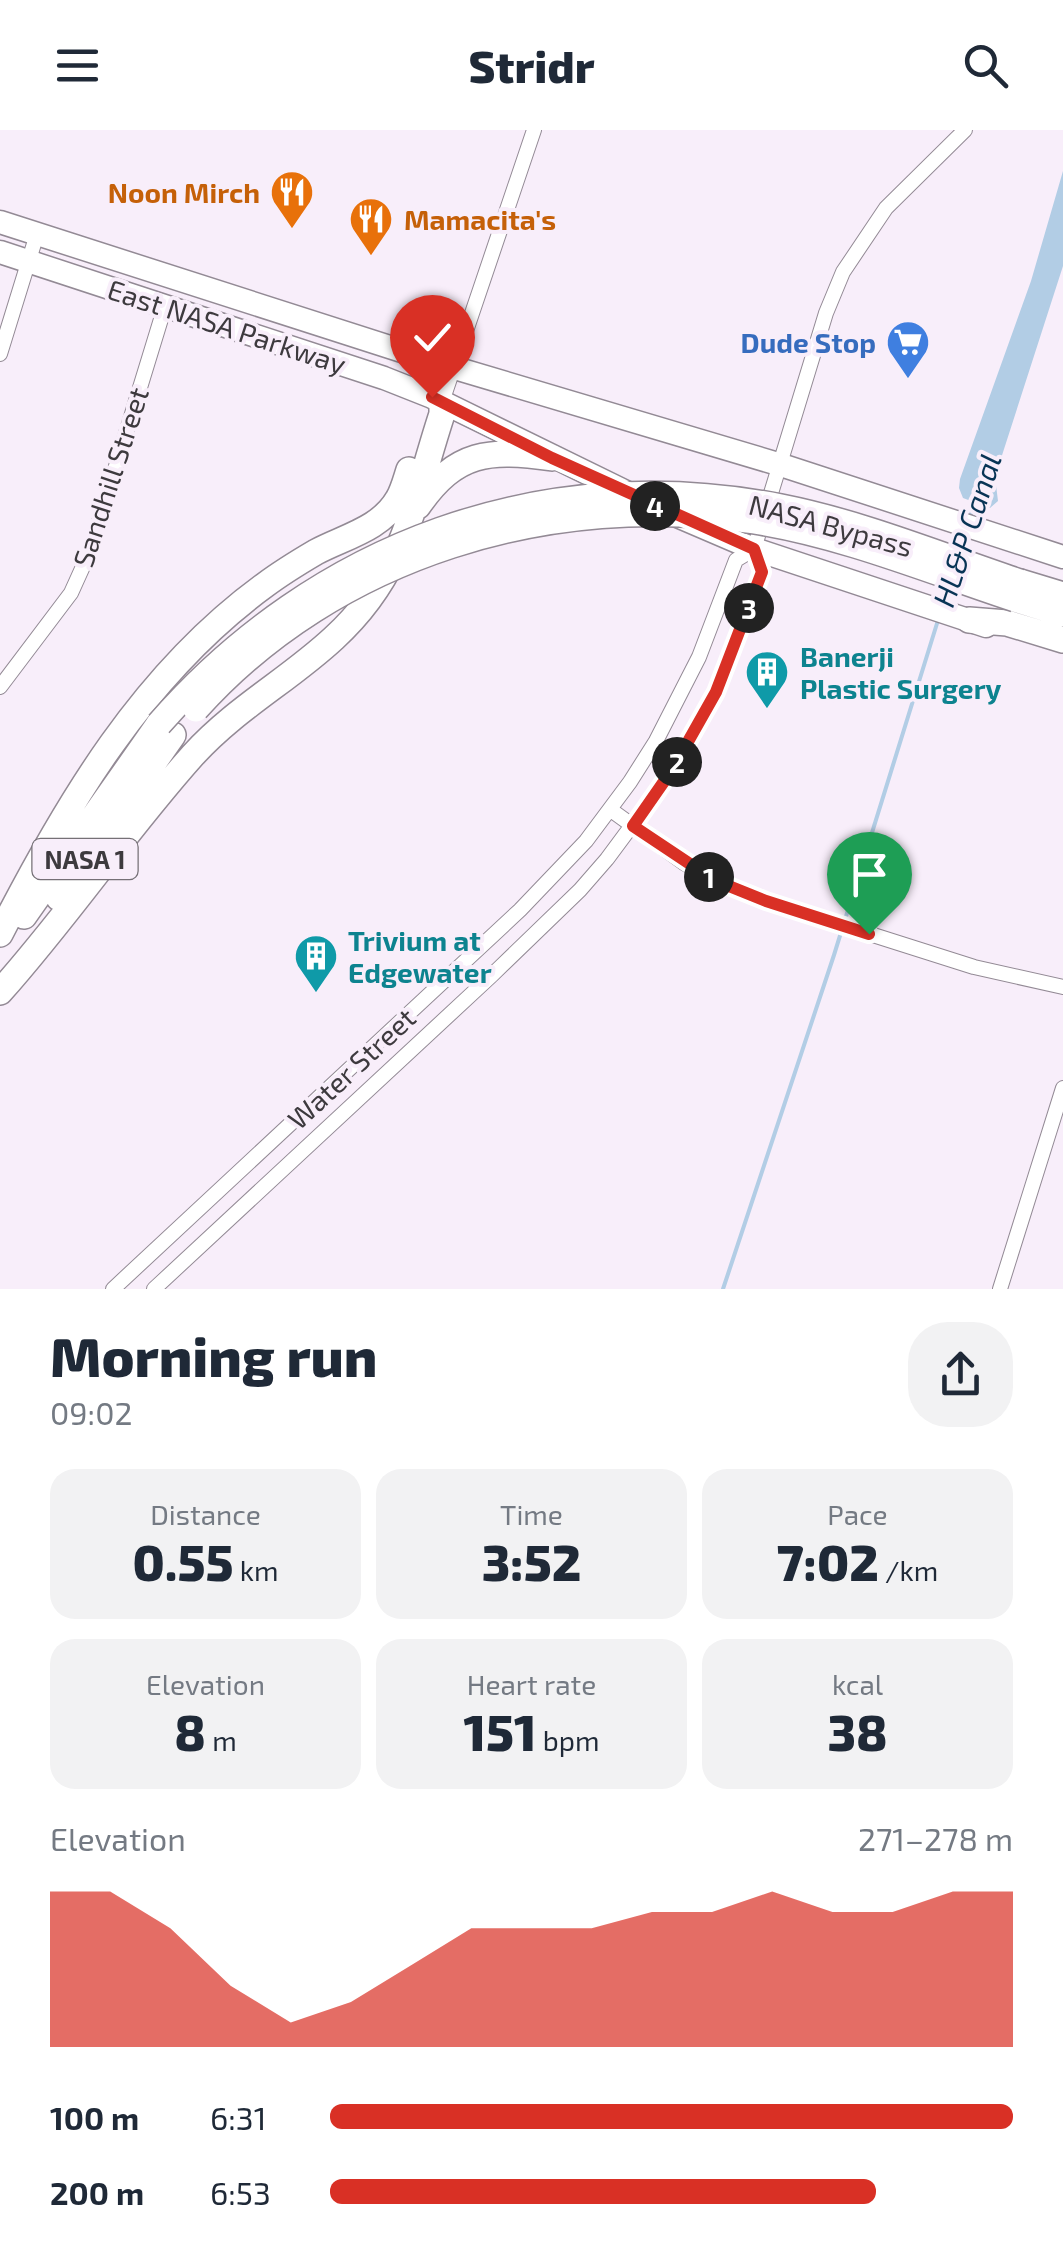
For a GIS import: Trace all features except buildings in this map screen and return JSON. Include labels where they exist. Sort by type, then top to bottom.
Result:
[{"type":"highway","points":[[0,934],[28,879],[112,740],[156,685],[207,630],[267,583],[382,518],[398,500],[429,408],[442,402],[442,414],[396,559],[355,616],[319,651],[235,714],[194,754],[36,952],[0,989]]},
{"type":"highway","points":[[410,519],[435,484],[460,463],[481,455],[506,453],[552,458]]},
{"type":"highway","name":"NASA Bypass","points":[[0,989],[200,680],[254,631],[344,571],[456,524],[556,501],[657,494],[772,505],[823,517],[1018,590],[1063,614]]},
{"type":"highway","name":"NASA Bypass","points":[[1018,590],[1063,595]]},
{"type":"highway","points":[[969,620],[1007,624],[1063,640]]},
{"type":"highway","name":"NASA Bypass","points":[[0,952],[166,730]]},
{"type":"main road","name":"East NASA Parkway","points":[[0,222],[455,368],[778,464],[1063,557]]},
{"type":"main road","name":"East NASA Parkway","points":[[0,252],[384,378],[754,549],[1063,650]]},
{"type":"main road","points":[[189,314],[196,284]]},
{"type":"street","points":[[442,402],[534,130]]},
{"type":"street","points":[[754,549],[826,313],[843,272],[886,208],[965,130]]},
{"type":"street","points":[[0,354],[38,234]]},
{"type":"street","name":"Sandhill Street","points":[[0,686],[70,593],[90,551],[165,306]]},
{"type":"street","name":"Water Street","points":[[113,1289],[528,902],[611,810],[644,761],[681,693],[736,560],[754,549],[762,572],[716,692],[672,770],[633,826],[567,902],[154,1289]]},
{"type":"street","points":[[611,810],[714,880],[813,917],[974,967],[1063,988]]},
{"type":"street","points":[[1000,1289],[1063,1088]]},
{"type":"water","points":[[1063,171],[1063,266],[995,477],[998,501],[990,508],[963,498],[960,479],[1031,281]]},
{"type":"waterway","name":"HL&P Canal","points":[[970,518],[976,498]]},
{"type":"waterway","name":"HL&P Canal","points":[[959,551],[965,531]]},
{"type":"waterway","name":"HL&P Canal","points":[[943,604],[949,584]]},
{"type":"waterway","name":"HL&P Canal","points":[[723,1289],[834,955],[939,617]]},
{"type":"place","name":"Noon Mirch","points":[[292,230]]},
{"type":"place","name":"Mamacita's","points":[[371,257]]},
{"type":"place","name":"Dude Stop","points":[[908,380]]},
{"type":"place","name":"Banerji Plastic Surgery","points":[[767,710]]},
{"type":"place","name":"Trivium at Edgewater","points":[[316,994]]},
{"type":"route","points":[[432,397],[552,458],[754,549],[762,572],[716,692],[672,770],[633,826],[714,880],[869,934]]}]
